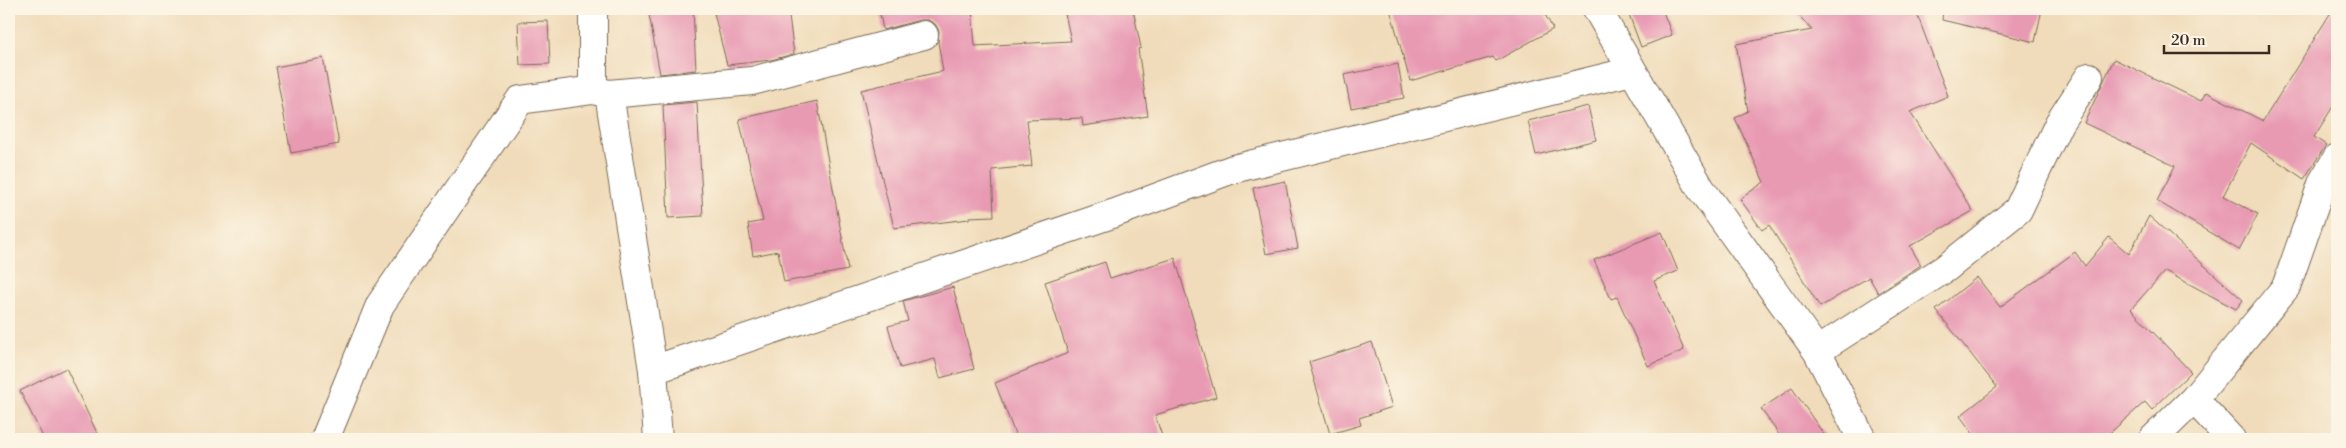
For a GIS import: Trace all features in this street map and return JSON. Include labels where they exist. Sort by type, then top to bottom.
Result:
[{"type":"street","points":[[593,9],[601,92],[652,370],[658,439]]},
{"type":"street","points":[[1597,9],[1701,189],[1817,351],[1862,439]]},
{"type":"street","points":[[325,439],[380,305],[520,100],[752,81],[924,35]]},
{"type":"street","points":[[652,370],[1116,213],[1233,169],[1632,71]]},
{"type":"street","points":[[1817,351],[1946,268],[2018,210],[2059,123],[2089,77]]},
{"type":"street","points":[[2153,439],[2194,399],[2286,287],[2323,181],[2337,158]]},
{"type":"street","points":[[2194,399],[2231,439]]},
{"type":"building","points":[[648,9],[693,9],[696,70],[660,74]]},
{"type":"building","points":[[713,9],[788,9],[794,54],[771,60],[727,65]]},
{"type":"building","points":[[879,9],[972,9],[975,46],[1071,41],[1064,9],[1133,9],[1141,48],[1138,49],[1148,116],[1083,126],[1082,118],[1027,120],[1032,166],[992,170],[994,216],[969,217],[969,219],[894,228],[861,90],[943,71],[938,42],[939,31],[935,24],[928,20],[920,20],[883,30]]},
{"type":"building","points":[[1390,9],[1542,9],[1553,29],[1496,61],[1493,57],[1410,81]]},
{"type":"building","points":[[1627,9],[1662,9],[1672,35],[1641,47]]},
{"type":"building","points":[[1793,9],[1915,9],[1948,96],[1910,112],[1973,211],[1910,246],[1921,265],[1878,293],[1869,277],[1820,307],[1769,225],[1762,230],[1740,199],[1764,182],[1735,118],[1748,111],[1736,44],[1812,30]]},
{"type":"building","points":[[1943,9],[2042,9],[2035,42],[1942,20]]},
{"type":"building","points":[[2333,9],[2337,9],[2337,100],[2314,137],[2326,145],[2304,179],[2251,143],[2223,196],[2258,214],[2239,250],[2157,201],[2175,166],[2084,123],[2114,59],[2201,101],[2206,92],[2263,121]]},
{"type":"building","points":[[548,21],[550,64],[520,65],[518,22]]},
{"type":"building","points":[[323,58],[339,144],[291,153],[275,67]]},
{"type":"building","points":[[1398,64],[1404,98],[1351,108],[1344,75]]},
{"type":"building","points":[[817,101],[848,270],[784,282],[778,251],[753,256],[748,224],[763,221],[739,119]]},
{"type":"building","points":[[697,102],[703,216],[668,218],[663,105]]},
{"type":"building","points":[[1588,106],[1596,140],[1536,155],[1528,121]]},
{"type":"building","points":[[1285,181],[1298,248],[1266,254],[1253,188]]},
{"type":"building","points":[[2149,216],[2243,300],[2236,309],[2165,271],[2131,309],[2191,372],[2152,410],[2145,402],[2103,439],[1977,439],[1960,416],[1997,387],[1936,310],[1977,277],[2000,307],[2075,252],[2085,266],[2109,237],[2129,254]]},
{"type":"building","points":[[1662,232],[1678,271],[1654,281],[1684,350],[1648,366],[1617,297],[1611,299],[1594,260]]},
{"type":"building","points":[[1175,258],[1216,397],[1155,415],[1163,439],[1017,439],[995,383],[1068,353],[1045,282],[1105,262],[1110,278]]},
{"type":"building","points":[[953,287],[974,369],[940,378],[935,359],[900,368],[888,326],[908,321],[903,301]]},
{"type":"building","points":[[1372,342],[1392,407],[1359,418],[1361,425],[1330,434],[1309,362]]},
{"type":"building","points":[[66,368],[100,439],[44,439],[20,391]]},
{"type":"building","points":[[1792,388],[1827,439],[1782,439],[1761,409]]}]
